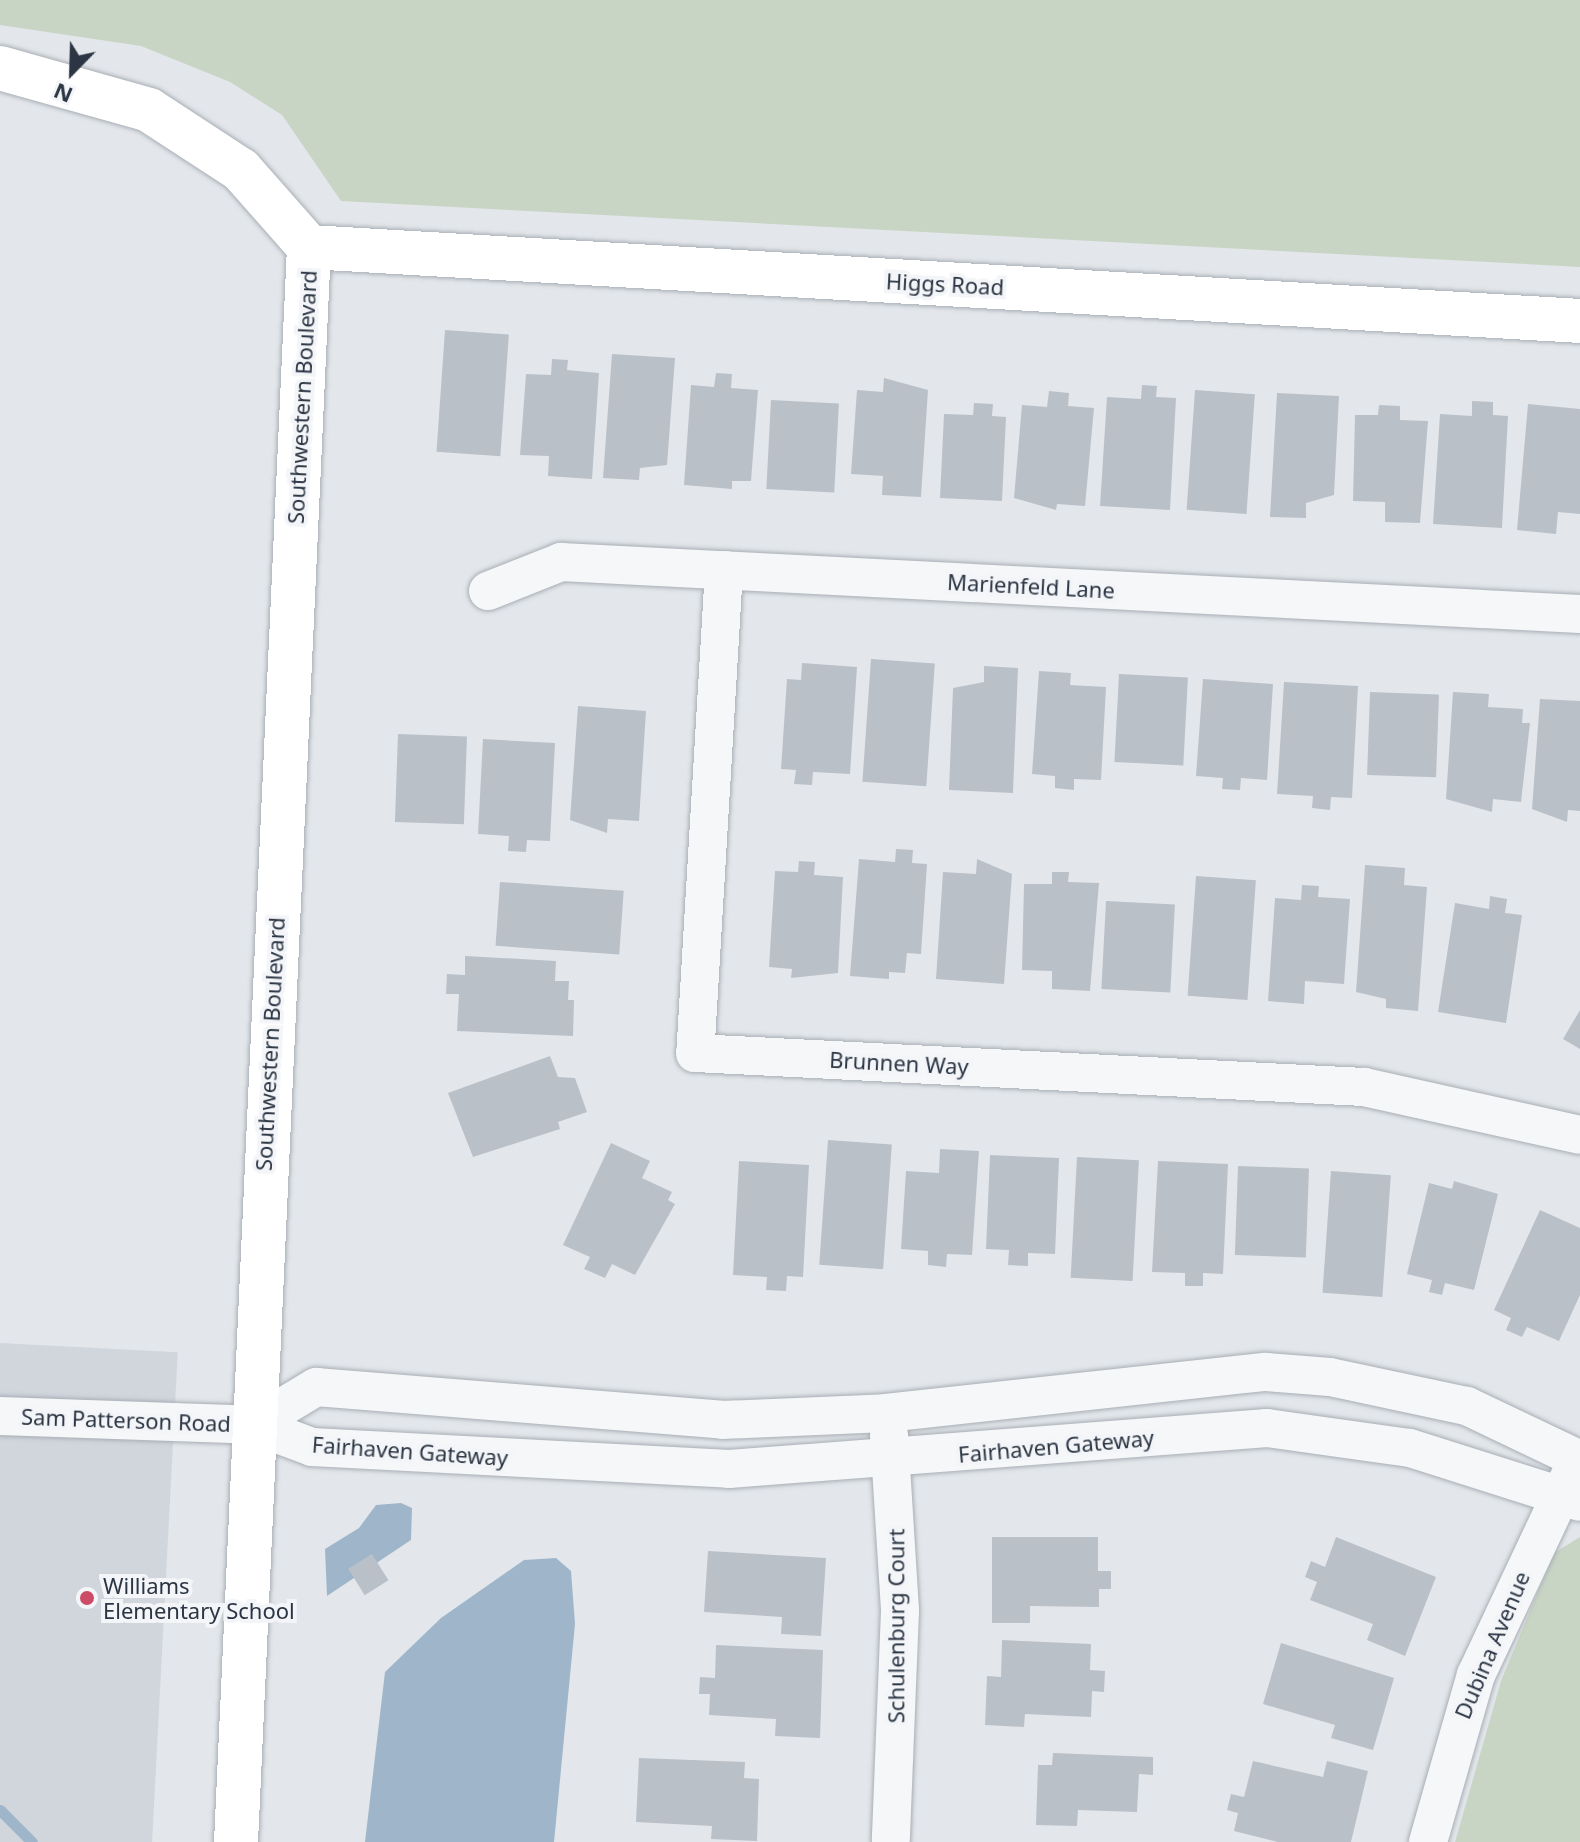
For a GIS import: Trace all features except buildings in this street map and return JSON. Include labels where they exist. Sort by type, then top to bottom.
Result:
[{"type":"street","points":[[0,68],[149,110],[241,170],[309,247]]},
{"type":"street","name":"Higgs Road","points":[[309,247],[1580,321]]},
{"type":"street","name":"Southwestern Boulevard","points":[[236,1842],[309,247]]},
{"type":"street","name":"Marienfeld Lane","points":[[488,591],[561,562],[1580,614]]},
{"type":"street","name":"Brunnen Way","points":[[724,570],[695,1053],[1364,1087],[1580,1135]]},
{"type":"street","points":[[253,1425],[316,1387],[722,1420],[886,1413],[1266,1372],[1330,1377],[1467,1406],[1579,1459]]},
{"type":"street","name":"Schulenburg Court","points":[[886,1413],[892,1460],[900,1611],[891,1840]]},
{"type":"street","name":"Sam Patterson Road","points":[[0,1416],[253,1425]]},
{"type":"street","name":"Fairhaven Gateway","points":[[253,1425],[312,1447],[729,1469],[892,1460],[1267,1428],[1410,1448],[1570,1499]]},
{"type":"street","name":"Dubina Avenue","points":[[1428,1842],[1476,1675],[1570,1499],[1579,1459]]},
{"type":"shaded area","name":"Williams Elementary School","points":[[0,1343],[178,1352],[152,1842],[0,1842]]},
{"type":"green space","points":[[0,0],[1580,0],[1580,267],[341,201],[282,115],[230,82],[141,46],[0,25]]},
{"type":"green space","points":[[1580,1537],[1580,1842],[1455,1842],[1501,1681],[1554,1553]]},
{"type":"water","points":[[401,1503],[412,1508],[411,1540],[327,1596],[325,1549],[359,1528],[376,1505]]},
{"type":"water","points":[[556,1558],[571,1571],[575,1624],[554,1842],[365,1842],[385,1672],[441,1618],[524,1560]]},
{"type":"waterway","points":[[0,1810],[32,1842]]},
{"type":"place","name":"Williams Elementary School","points":[[87,1598]]}]
